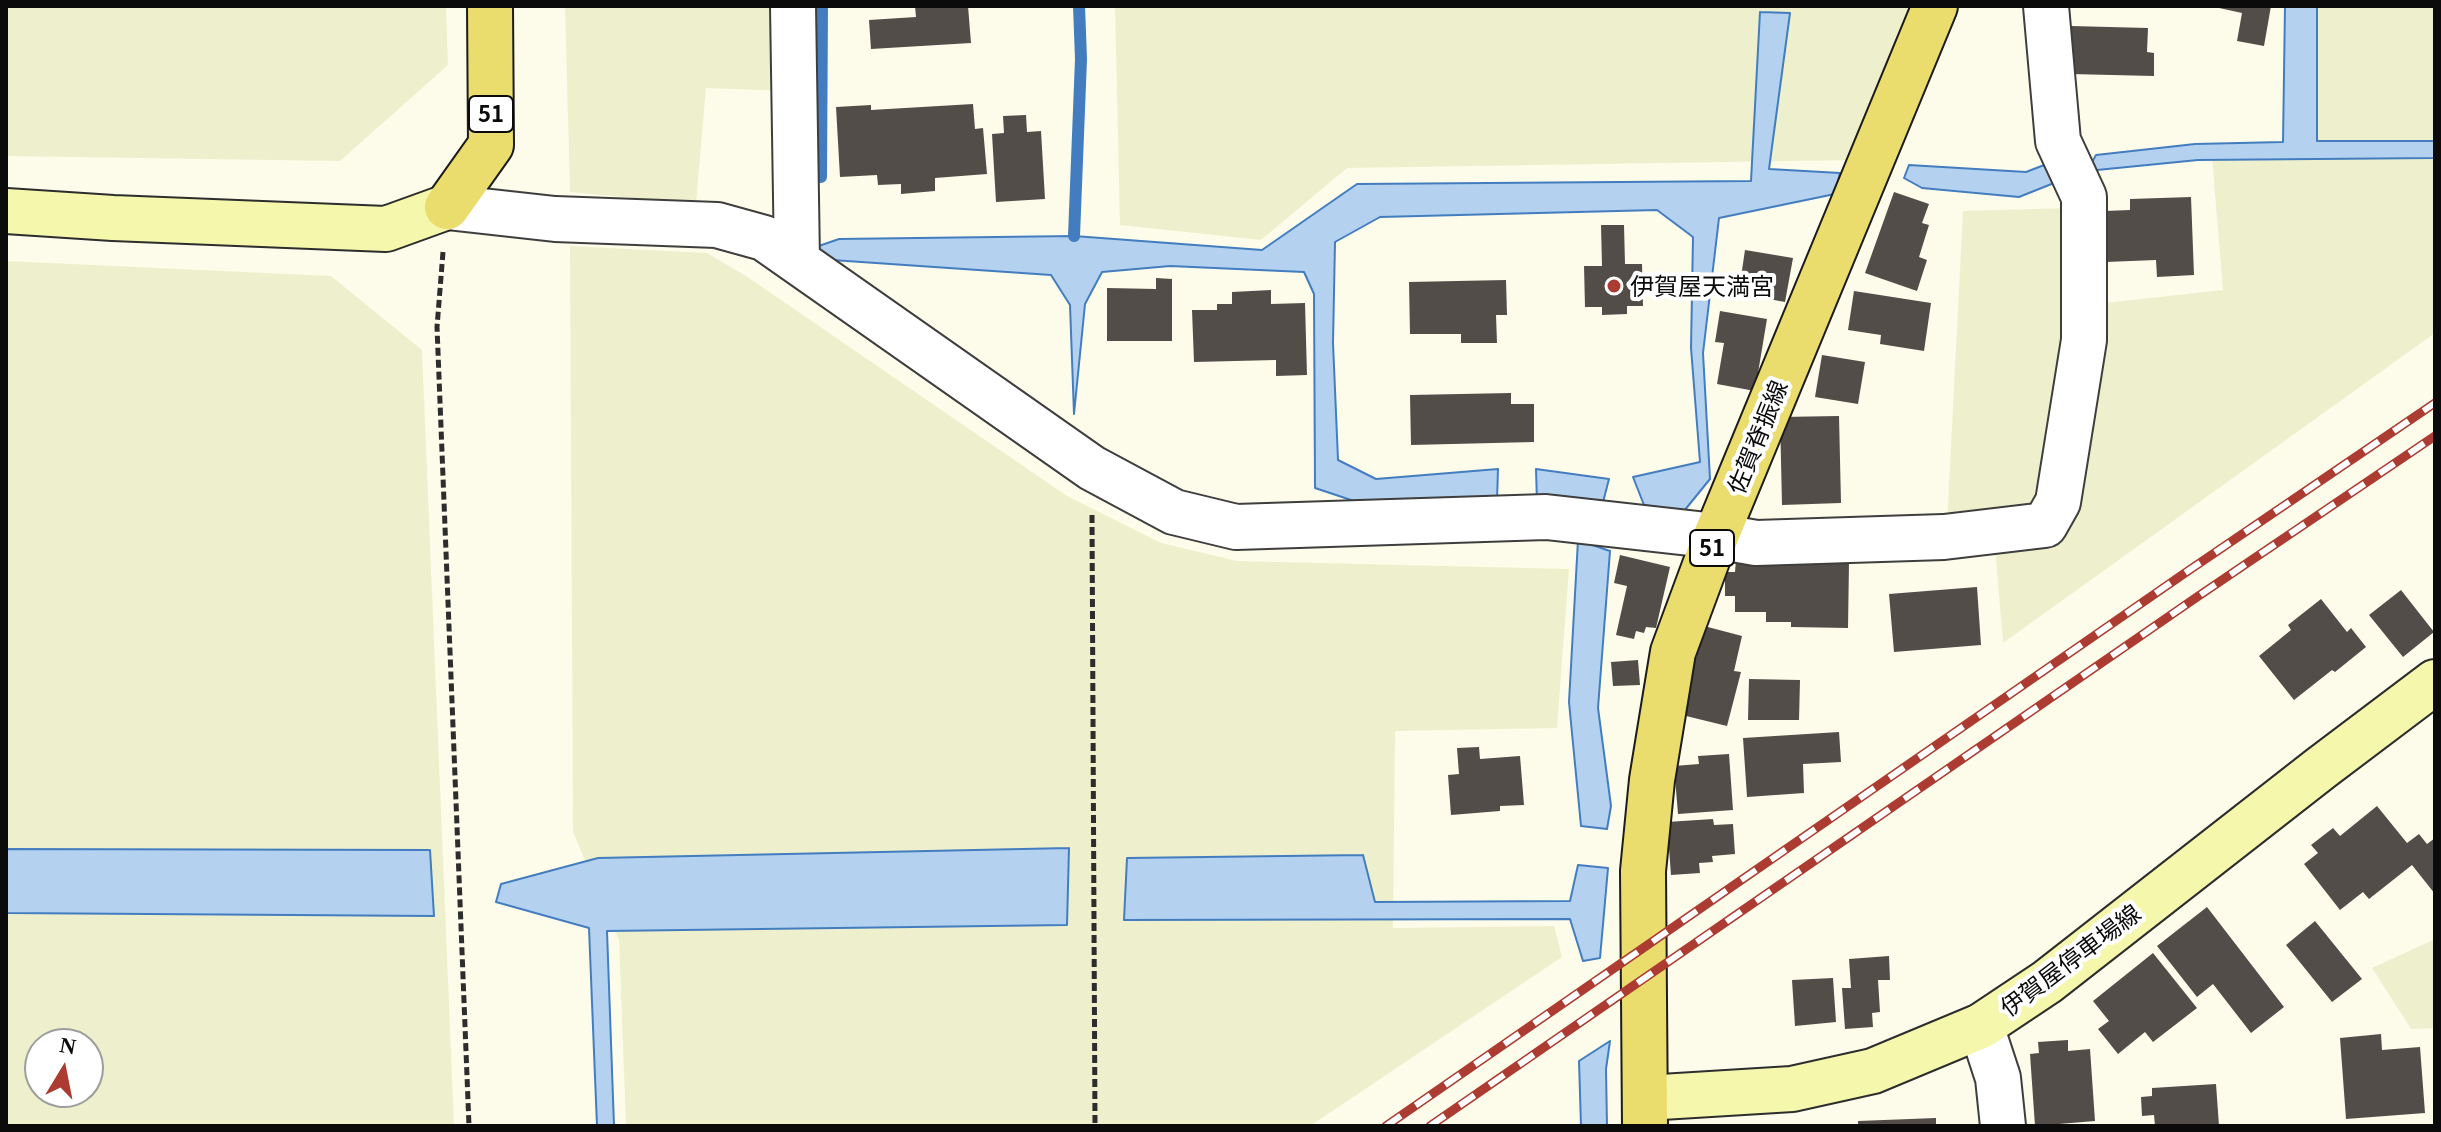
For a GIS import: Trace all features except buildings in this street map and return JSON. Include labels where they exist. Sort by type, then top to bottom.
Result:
[{"type":"main road","name":"51","points":[[447,207],[491,145],[490,6]]},
{"type":"main road","name":"佐賀脊振線","points":[[1645,1112],[1643,871],[1652,780],[1673,652],[1716,536],[1935,6]]},
{"type":"main road","points":[[6,211],[386,229],[447,207]]},
{"type":"main road","name":"伊賀屋停車場線","points":[[1645,1112],[1792,1089],[1873,1071],[1981,1026],[2047,982],[2435,682]]},
{"type":"street","points":[[793,6],[797,261]]},
{"type":"street","points":[[447,207],[555,219],[717,225],[764,238],[1092,468],[1174,512],[1236,527],[1546,517],[1756,543],[1928,538],[2045,525],[2058,502],[2084,340],[2084,197],[2058,141],[2046,6]]},
{"type":"street","points":[[1981,1026],[1998,1078],[2003,1126]]},
{"type":"path","points":[[447,207],[437,327],[469,1126]]},
{"type":"path","points":[[1092,468],[1095,1126]]},
{"type":"green space","points":[[6,6],[446,6],[448,65],[340,161],[6,156]]},
{"type":"green space","points":[[565,6],[783,6],[786,91],[706,88],[696,204],[570,192]]},
{"type":"green space","points":[[1115,6],[1918,6],[1854,160],[1347,168],[1261,240],[1120,225]]},
{"type":"green space","points":[[2310,6],[2435,6],[2435,333],[2003,643],[1993,522],[1947,524],[1963,211],[2071,208],[2068,307],[2223,290],[2212,157],[2303,145]]},
{"type":"green space","points":[[570,246],[707,253],[746,276],[1067,496],[1161,543],[1237,561],[1569,569],[1557,728],[1395,731],[1393,928],[1554,926],[1562,957],[1310,1126],[626,1126],[619,940],[573,832]]},
{"type":"green space","points":[[6,261],[331,276],[422,350],[454,1126],[6,1126]]},
{"type":"green space","points":[[2435,939],[2435,1028],[2411,1029],[2372,968]]},
{"type":"water","points":[[2285,6],[2317,6],[2317,141],[2435,141],[2435,158],[2198,160],[2087,171],[2096,155],[2195,144],[2283,142]]},
{"type":"water","points":[[1760,12],[1790,13],[1769,169],[1840,173],[1835,194],[1719,218],[1703,353],[1710,479],[1684,511],[1644,505],[1633,477],[1700,462],[1691,348],[1693,237],[1657,210],[1380,217],[1335,242],[1333,343],[1338,460],[1376,479],[1498,469],[1497,501],[1372,507],[1315,488],[1314,294],[1304,272],[1170,266],[1102,272],[1085,304],[1074,414],[1070,305],[1051,275],[832,260],[813,248],[839,239],[1074,236],[1262,250],[1357,184],[1751,181]]},
{"type":"water","points":[[2052,162],[2054,183],[2019,197],[1922,188],[1904,178],[1909,165],[2026,172]]},
{"type":"water","points":[[1536,469],[1609,479],[1602,506],[1537,503]]},
{"type":"water","points":[[1578,540],[1610,551],[1598,708],[1611,806],[1607,829],[1581,826],[1569,702]]},
{"type":"water","points":[[1069,848],[1067,925],[607,931],[614,1126],[597,1126],[589,928],[496,902],[501,884],[598,858]]},
{"type":"water","points":[[6,849],[430,850],[434,916],[6,913]]},
{"type":"water","points":[[1363,855],[1375,902],[1570,901],[1578,865],[1608,868],[1600,958],[1583,961],[1570,919],[1124,920],[1127,858]]},
{"type":"water","points":[[1610,1041],[1606,1069],[1607,1126],[1581,1126],[1579,1061]]},
{"type":"waterway","points":[[821,177],[822,6]]},
{"type":"waterway","points":[[1074,236],[1081,59],[1079,6]]},
{"type":"railway","points":[[1386,1126],[2435,403]]},
{"type":"railway","points":[[1430,1126],[2435,436]]},
{"type":"place","name":"伊賀屋天満宮","points":[[1614,286]]}]
